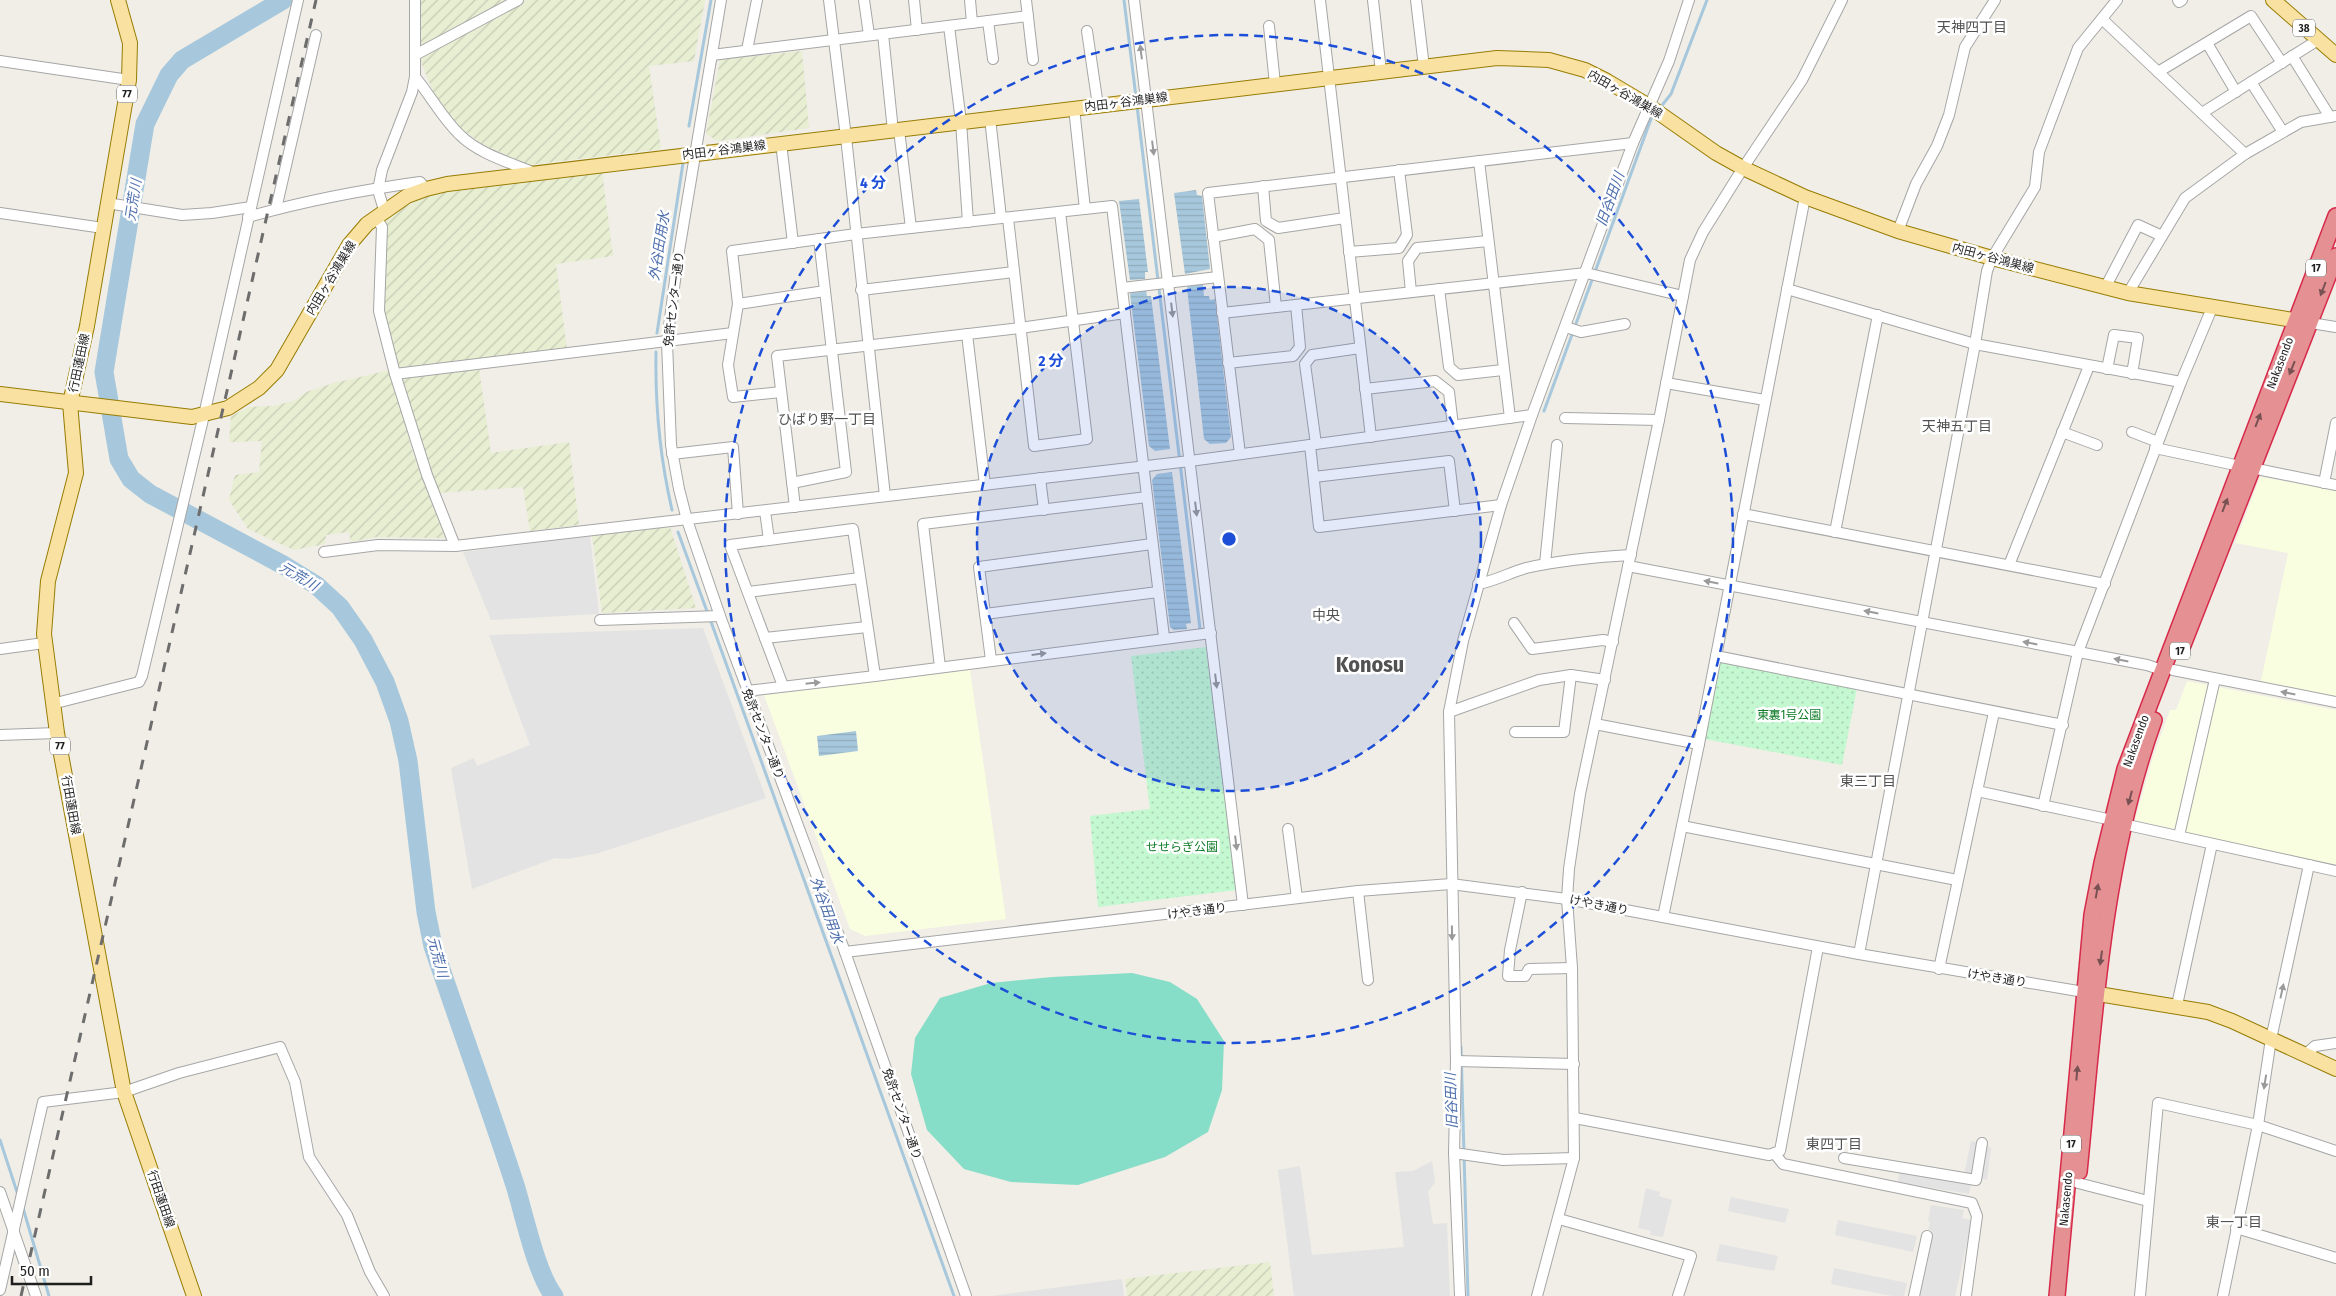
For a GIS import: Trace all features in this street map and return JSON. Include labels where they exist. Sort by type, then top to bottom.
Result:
[{"type":"highway","name":"Nakasendo","points":[[2067,1296],[2078,1183],[2090,993],[2092,915],[2117,822],[2141,757],[2168,670],[2303,321],[2336,216]]},
{"type":"highway","name":"Nakasendo","points":[[2303,321],[2336,256]]},
{"type":"highway","name":"Nakasendo","points":[[2057,1296],[2090,993]]},
{"type":"main road","name":"77","points":[[118,0],[130,43],[130,80]]},
{"type":"main road","name":"38","points":[[2273,0],[2336,55]]},
{"type":"main road","name":"内田ヶ谷鴻巣線","points":[[0,394],[192,417],[228,408],[259,388],[277,370],[349,245],[367,224],[407,196],[447,184],[1496,58],[1549,60],[1585,70],[1606,80],[1649,106],[1716,153],[1743,168],[1805,197],[1898,231],[2105,288],[2212,308],[2303,321]]},
{"type":"main road","name":"行田蓮田線","points":[[130,80],[111,203],[103,228],[74,403],[76,473],[48,581],[44,608],[44,642],[57,733],[124,1092],[194,1296]]},
{"type":"main road","name":"けやき通り","points":[[2090,993],[2176,1005],[2208,1012],[2336,1069]]},
{"type":"street","points":[[52,704],[139,682],[142,676],[204,415],[298,0]]},
{"type":"street","points":[[415,0],[415,77],[412,92],[382,170],[378,190],[382,227],[379,311],[395,374],[427,475],[455,546]]},
{"type":"street","points":[[415,55],[518,0]]},
{"type":"street","name":"免許センター通り","points":[[721,0],[667,342],[668,402],[672,454],[687,520],[720,616],[845,952],[966,1296]]},
{"type":"street","points":[[747,50],[757,0]]},
{"type":"street","points":[[829,0],[846,137],[861,290],[885,496]]},
{"type":"street","points":[[864,0],[869,35]]},
{"type":"street","points":[[914,0],[918,30]]},
{"type":"street","points":[[970,0],[972,23]]},
{"type":"street","points":[[1026,0],[1033,60]]},
{"type":"street","points":[[1134,0],[1243,905]]},
{"type":"street","points":[[1320,0],[1353,298],[1371,437]]},
{"type":"street","points":[[1373,0],[1381,72]]},
{"type":"street","points":[[1416,0],[1424,67]]},
{"type":"street","points":[[1460,1296],[1454,1153],[1456,1061],[1449,712],[1463,641],[1478,584],[1532,415],[1633,143],[1668,61],[1689,0]]},
{"type":"street","points":[[1537,1296],[1574,1158],[1572,968],[1567,898],[1569,868],[1580,794],[1659,420],[1690,260],[1695,246],[1743,168],[1802,80],[1842,0]]},
{"type":"street","points":[[1898,231],[1916,184],[1937,146],[1949,115],[1965,47],[1995,0]]},
{"type":"street","points":[[1859,954],[1975,344],[1987,271],[1992,258],[2036,187],[2039,152],[2078,48],[2117,0]]},
{"type":"street","points":[[712,55],[1028,16]]},
{"type":"street","points":[[2158,72],[2251,16],[2282,63]]},
{"type":"street","points":[[2102,19],[2245,154]]},
{"type":"street","points":[[988,22],[993,59]]},
{"type":"street","points":[[949,26],[961,122],[968,222]]},
{"type":"street","points":[[1269,26],[1275,84]]},
{"type":"street","points":[[1088,31],[1098,106]]},
{"type":"street","points":[[276,209],[316,34]]},
{"type":"street","points":[[883,34],[910,228]]},
{"type":"street","points":[[2202,113],[2318,40]]},
{"type":"street","points":[[2207,43],[2236,92]]},
{"type":"street","points":[[2128,293],[2185,198],[2245,154],[2301,122],[2333,117],[2292,56]]},
{"type":"street","points":[[0,61],[130,80]]},
{"type":"street","points":[[415,77],[437,108],[461,136],[486,152],[535,173]]},
{"type":"street","points":[[2251,82],[2283,132]]},
{"type":"street","points":[[1074,108],[1085,209]]},
{"type":"street","points":[[990,118],[1004,218],[1014,272],[1034,446],[1086,438],[1060,212]]},
{"type":"street","points":[[781,143],[794,243]]},
{"type":"street","points":[[1240,454],[1208,193],[1633,143]]},
{"type":"street","points":[[1479,161],[1492,284],[1510,418]]},
{"type":"street","points":[[1349,252],[1399,248],[1407,235],[1399,170]]},
{"type":"street","points":[[111,203],[190,214],[249,212],[276,209],[305,201],[420,182],[426,189]]},
{"type":"street","points":[[1263,186],[1266,221],[1278,228],[1345,218]]},
{"type":"street","points":[[1663,917],[1699,744],[1805,197]]},
{"type":"street","points":[[780,392],[732,396],[728,365],[738,304],[732,251],[856,234],[1112,206],[1164,637]]},
{"type":"street","points":[[0,213],[103,228]]},
{"type":"street","points":[[2105,288],[2138,225],[2162,236]]},
{"type":"street","points":[[1213,237],[1255,229],[1269,240],[1276,307]]},
{"type":"street","points":[[792,483],[846,472],[819,239]]},
{"type":"street","points":[[1411,292],[1408,261],[1417,248],[1488,241]]},
{"type":"street","points":[[861,290],[1014,272]]},
{"type":"street","points":[[1222,313],[1586,273],[1683,296]]},
{"type":"street","points":[[1122,288],[1218,277]]},
{"type":"street","points":[[1787,288],[1975,344],[2180,382]]},
{"type":"street","points":[[1438,289],[1448,367],[1458,375],[1503,370]]},
{"type":"street","points":[[738,304],[825,291]]},
{"type":"street","points":[[1228,363],[1293,356],[1300,347],[1296,305]]},
{"type":"street","points":[[2043,806],[2063,725],[2078,652],[2180,382],[2212,308]]},
{"type":"street","points":[[795,507],[777,356],[1020,328],[1125,313]]},
{"type":"street","points":[[1835,532],[1878,315]]},
{"type":"street","points":[[2303,321],[2336,327]]},
{"type":"street","points":[[1566,327],[1581,332],[1625,324]]},
{"type":"street","points":[[395,374],[733,333]]},
{"type":"street","points":[[967,334],[985,484]]},
{"type":"street","points":[[2107,369],[2114,335],[2138,338],[2132,374]]},
{"type":"street","points":[[1360,348],[1312,355],[1306,364],[1319,527],[1502,506]]},
{"type":"street","points":[[2009,566],[2088,366]]},
{"type":"street","points":[[1365,389],[1435,381],[1449,392],[1453,426]]},
{"type":"street","points":[[1666,383],[1765,400]]},
{"type":"street","points":[[324,552],[378,545],[455,546],[687,520],[1143,465],[1190,461],[1532,415]]},
{"type":"street","points":[[1565,418],[1659,420]]},
{"type":"street","points":[[2324,483],[2336,423]]},
{"type":"street","points":[[2062,432],[2096,445]]},
{"type":"street","points":[[2132,432],[2156,445],[2246,467],[2336,485]]},
{"type":"street","points":[[1545,564],[1557,445]]},
{"type":"street","points":[[672,454],[733,447],[738,514]]},
{"type":"street","points":[[1314,477],[1449,461],[1455,511]]},
{"type":"street","points":[[1040,478],[1044,510]]},
{"type":"street","points":[[940,667],[923,524],[1146,497]]},
{"type":"street","points":[[765,511],[769,540]]},
{"type":"street","points":[[1743,514],[2105,584]]},
{"type":"street","points":[[784,686],[730,545],[852,529],[875,676]]},
{"type":"street","points":[[991,660],[979,567],[1152,544]]},
{"type":"street","points":[[1478,584],[1492,582],[1523,569],[1545,564],[1590,557],[1631,554]]},
{"type":"street","points":[[1628,566],[2336,702]]},
{"type":"street","points":[[748,592],[860,578]]},
{"type":"street","points":[[985,614],[1158,592]]},
{"type":"street","points":[[600,620],[720,616]]},
{"type":"street","points":[[1514,623],[1532,648],[1603,640],[1613,642]]},
{"type":"street","points":[[766,638],[867,627]]},
{"type":"street","points":[[747,690],[875,676],[1164,637],[1211,633]]},
{"type":"street","points":[[0,649],[44,642]]},
{"type":"street","points":[[1716,656],[1907,696],[2063,725]]},
{"type":"street","points":[[1449,712],[1539,680],[1571,675],[1605,680]]},
{"type":"street","points":[[1515,732],[1564,732],[1571,675]]},
{"type":"street","points":[[2179,836],[2215,679]]},
{"type":"street","points":[[1939,969],[1994,712]]},
{"type":"street","points":[[1595,724],[1699,744]]},
{"type":"street","points":[[0,736],[57,733]]},
{"type":"street","points":[[1978,791],[2336,871]]},
{"type":"street","points":[[1682,826],[1958,880]]},
{"type":"street","points":[[1288,829],[1297,898]]},
{"type":"street","points":[[2176,1005],[2212,844]]},
{"type":"street","points":[[2223,1296],[2258,1125],[2271,1039],[2309,865]]},
{"type":"street","name":"けやき通り","points":[[845,952],[1358,891],[1451,884],[1567,898],[1939,969],[2090,993]]},
{"type":"street","points":[[1358,891],[1368,980]]},
{"type":"street","points":[[1522,892],[1510,950],[1508,976],[1524,976],[1528,969],[1572,968]]},
{"type":"street","points":[[1575,1118],[1769,1155],[1780,1151],[1818,946]]},
{"type":"street","points":[[2305,1054],[2315,1046],[2336,1043]]},
{"type":"street","points":[[0,1290],[43,1102],[124,1092],[179,1074],[280,1047],[295,1082],[310,1157],[347,1215],[370,1272],[384,1296]]},
{"type":"street","points":[[1456,1061],[1574,1064]]},
{"type":"street","points":[[2142,1295],[2148,1201],[2158,1103],[2258,1125],[2336,1151]]},
{"type":"street","points":[[1844,1158],[1976,1180],[1982,1143]]},
{"type":"street","points":[[1454,1153],[1503,1160],[1574,1158]]},
{"type":"street","points":[[1775,1154],[1783,1164],[1972,1203],[1977,1216],[1966,1296]]},
{"type":"street","points":[[1881,1184],[1886,1165]]},
{"type":"street","points":[[2078,1183],[2148,1201]]},
{"type":"street","points":[[0,1192],[36,1296]]},
{"type":"street","points":[[1558,1219],[1691,1256],[1678,1296]]},
{"type":"street","points":[[2236,1228],[2336,1258]]},
{"type":"street","points":[[1914,1296],[1927,1236]]},
{"type":"shaded area","points":[[418,0],[509,0],[422,48],[418,47]]},
{"type":"shaded area","points":[[527,0],[705,0],[694,61],[649,66],[661,149],[528,165],[482,144],[458,126],[435,96],[421,62],[422,58]]},
{"type":"shaded area","points":[[802,51],[809,128],[718,141],[706,134],[720,60]]},
{"type":"shaded area","points":[[602,171],[613,256],[556,264],[567,349],[399,369],[384,312],[386,217],[432,193]]},
{"type":"shaded area","points":[[479,368],[491,453],[569,442],[579,525],[530,531],[523,487],[438,493],[401,376]]},
{"type":"shaded area","points":[[390,370],[413,453],[445,538],[375,537],[351,542],[349,532],[326,535],[325,544],[294,550],[248,529],[229,500],[235,475],[259,472],[262,441],[229,442],[231,416],[249,407],[274,406],[296,400],[306,392],[334,383]]},
{"type":"shaded area","points":[[2260,477],[2336,490],[2336,696],[2261,681],[2288,553],[2235,543]]},
{"type":"shaded area","points":[[670,527],[696,608],[602,613],[592,535]]},
{"type":"shaded area","points":[[590,536],[599,614],[491,620],[463,552]]},
{"type":"shaded area","points":[[703,628],[766,798],[599,853],[568,859],[555,858],[472,889],[451,768],[474,758],[477,766],[530,745],[489,635]]},
{"type":"shaded area","points":[[970,670],[1006,919],[865,936],[850,929],[764,695]]},
{"type":"shaded area","points":[[2187,681],[2336,710],[2336,866],[2135,820],[2152,760],[2170,710],[2176,710]]},
{"type":"shaded area","points":[[1971,1141],[1982,1143],[1991,1148],[1987,1180],[1964,1175]]},
{"type":"shaded area","points":[[1432,1161],[1435,1182],[1428,1192],[1433,1224],[1447,1223],[1450,1296],[1294,1296],[1278,1170],[1300,1166],[1312,1255],[1404,1247],[1395,1172],[1413,1171]]},
{"type":"shaded area","points":[[1900,1168],[1972,1180],[1969,1194],[1898,1182]]},
{"type":"shaded area","points":[[1646,1188],[1660,1192],[1659,1196],[1672,1200],[1663,1237],[1650,1235],[1651,1231],[1638,1228]]},
{"type":"shaded area","points":[[1731,1197],[1789,1209],[1785,1223],[1728,1211]]},
{"type":"shaded area","points":[[1931,1205],[1964,1210],[1962,1218],[1972,1220],[1955,1296],[1914,1296],[1930,1222],[1928,1220]]},
{"type":"shaded area","points":[[1838,1220],[1917,1236],[1913,1252],[1835,1235]]},
{"type":"shaded area","points":[[1720,1244],[1778,1256],[1774,1271],[1716,1261]]},
{"type":"shaded area","points":[[1270,1262],[1274,1296],[1127,1296],[1125,1279]]},
{"type":"shaded area","points":[[1834,1268],[1907,1283],[1904,1296],[1892,1296],[1831,1284]]},
{"type":"shaded area","points":[[1122,1279],[1124,1296],[992,1296]]},
{"type":"green space","name":"せせらぎ公園","points":[[1206,647],[1236,890],[1098,907],[1090,816],[1150,809],[1131,656]]},
{"type":"green space","name":"東裏1号公園","points":[[1721,662],[1857,688],[1842,765],[1705,739],[1717,665]]},
{"type":"green space","points":[[1132,973],[1170,982],[1197,999],[1224,1041],[1222,1090],[1208,1132],[1165,1157],[1078,1185],[1011,1182],[964,1169],[927,1130],[911,1074],[915,1038],[940,998],[991,983],[1052,977]]},
{"type":"water","points":[[1196,190],[1197,195],[1202,196],[1210,269],[1185,274],[1174,193]]},
{"type":"water","points":[[1139,199],[1148,272],[1145,272],[1145,279],[1130,280],[1119,201]]},
{"type":"water","points":[[1203,284],[1204,296],[1209,296],[1210,300],[1215,299],[1231,437],[1226,443],[1210,444],[1204,439],[1187,288],[1188,286]]},
{"type":"water","points":[[1146,290],[1147,296],[1151,296],[1170,449],[1155,451],[1149,446],[1130,294]]},
{"type":"water","points":[[1172,472],[1191,623],[1186,624],[1187,629],[1174,630],[1170,627],[1152,480],[1157,474]]},
{"type":"water","points":[[856,731],[858,751],[819,756],[817,736]]},
{"type":"waterway","name":"元荒川","points":[[283,0],[182,60],[169,75],[145,124],[104,372],[119,459],[131,479],[150,494],[285,566],[316,585],[340,607],[363,640],[385,682],[399,721],[408,761],[426,912],[433,946],[515,1185],[536,1258],[554,1296]]},
{"type":"waterway","name":"外谷田用水","points":[[689,126],[711,0]]},
{"type":"waterway","points":[[1124,0],[1136,97]]},
{"type":"waterway","name":"旧谷田川","points":[[1659,109],[1671,94],[1707,0]]},
{"type":"waterway","points":[[1137,106],[1200,629]]},
{"type":"waterway","name":"旧谷田川","points":[[1544,411],[1651,119],[1655,114]]},
{"type":"waterway","name":"外谷田用水","points":[[657,333],[683,163]]},
{"type":"waterway","name":"外谷田用水","points":[[656,352],[659,432],[672,510]]},
{"type":"waterway","name":"外谷田用水","points":[[678,532],[708,614]]},
{"type":"waterway","name":"外谷田用水","points":[[710,619],[954,1296]]},
{"type":"waterway","name":"旧谷田川","points":[[1461,1047],[1468,1296]]},
{"type":"waterway","points":[[0,1140],[18,1195]]},
{"type":"waterway","points":[[23,1208],[49,1296]]},
{"type":"railway","points":[[21,1296],[316,0]]},
{"type":"district","name":"天神四丁目","points":[[1972,27]]},
{"type":"district","name":"ひばり野一丁目","points":[[827,419]]},
{"type":"district","name":"天神五丁目","points":[[1957,426]]},
{"type":"district","name":"中央","points":[[1326,615]]},
{"type":"district","name":"Konosu","points":[[1370,664]]},
{"type":"district","name":"東三丁目","points":[[1868,781]]},
{"type":"district","name":"東四丁目","points":[[1834,1144]]},
{"type":"district","name":"東一丁目","points":[[2234,1222]]}]
